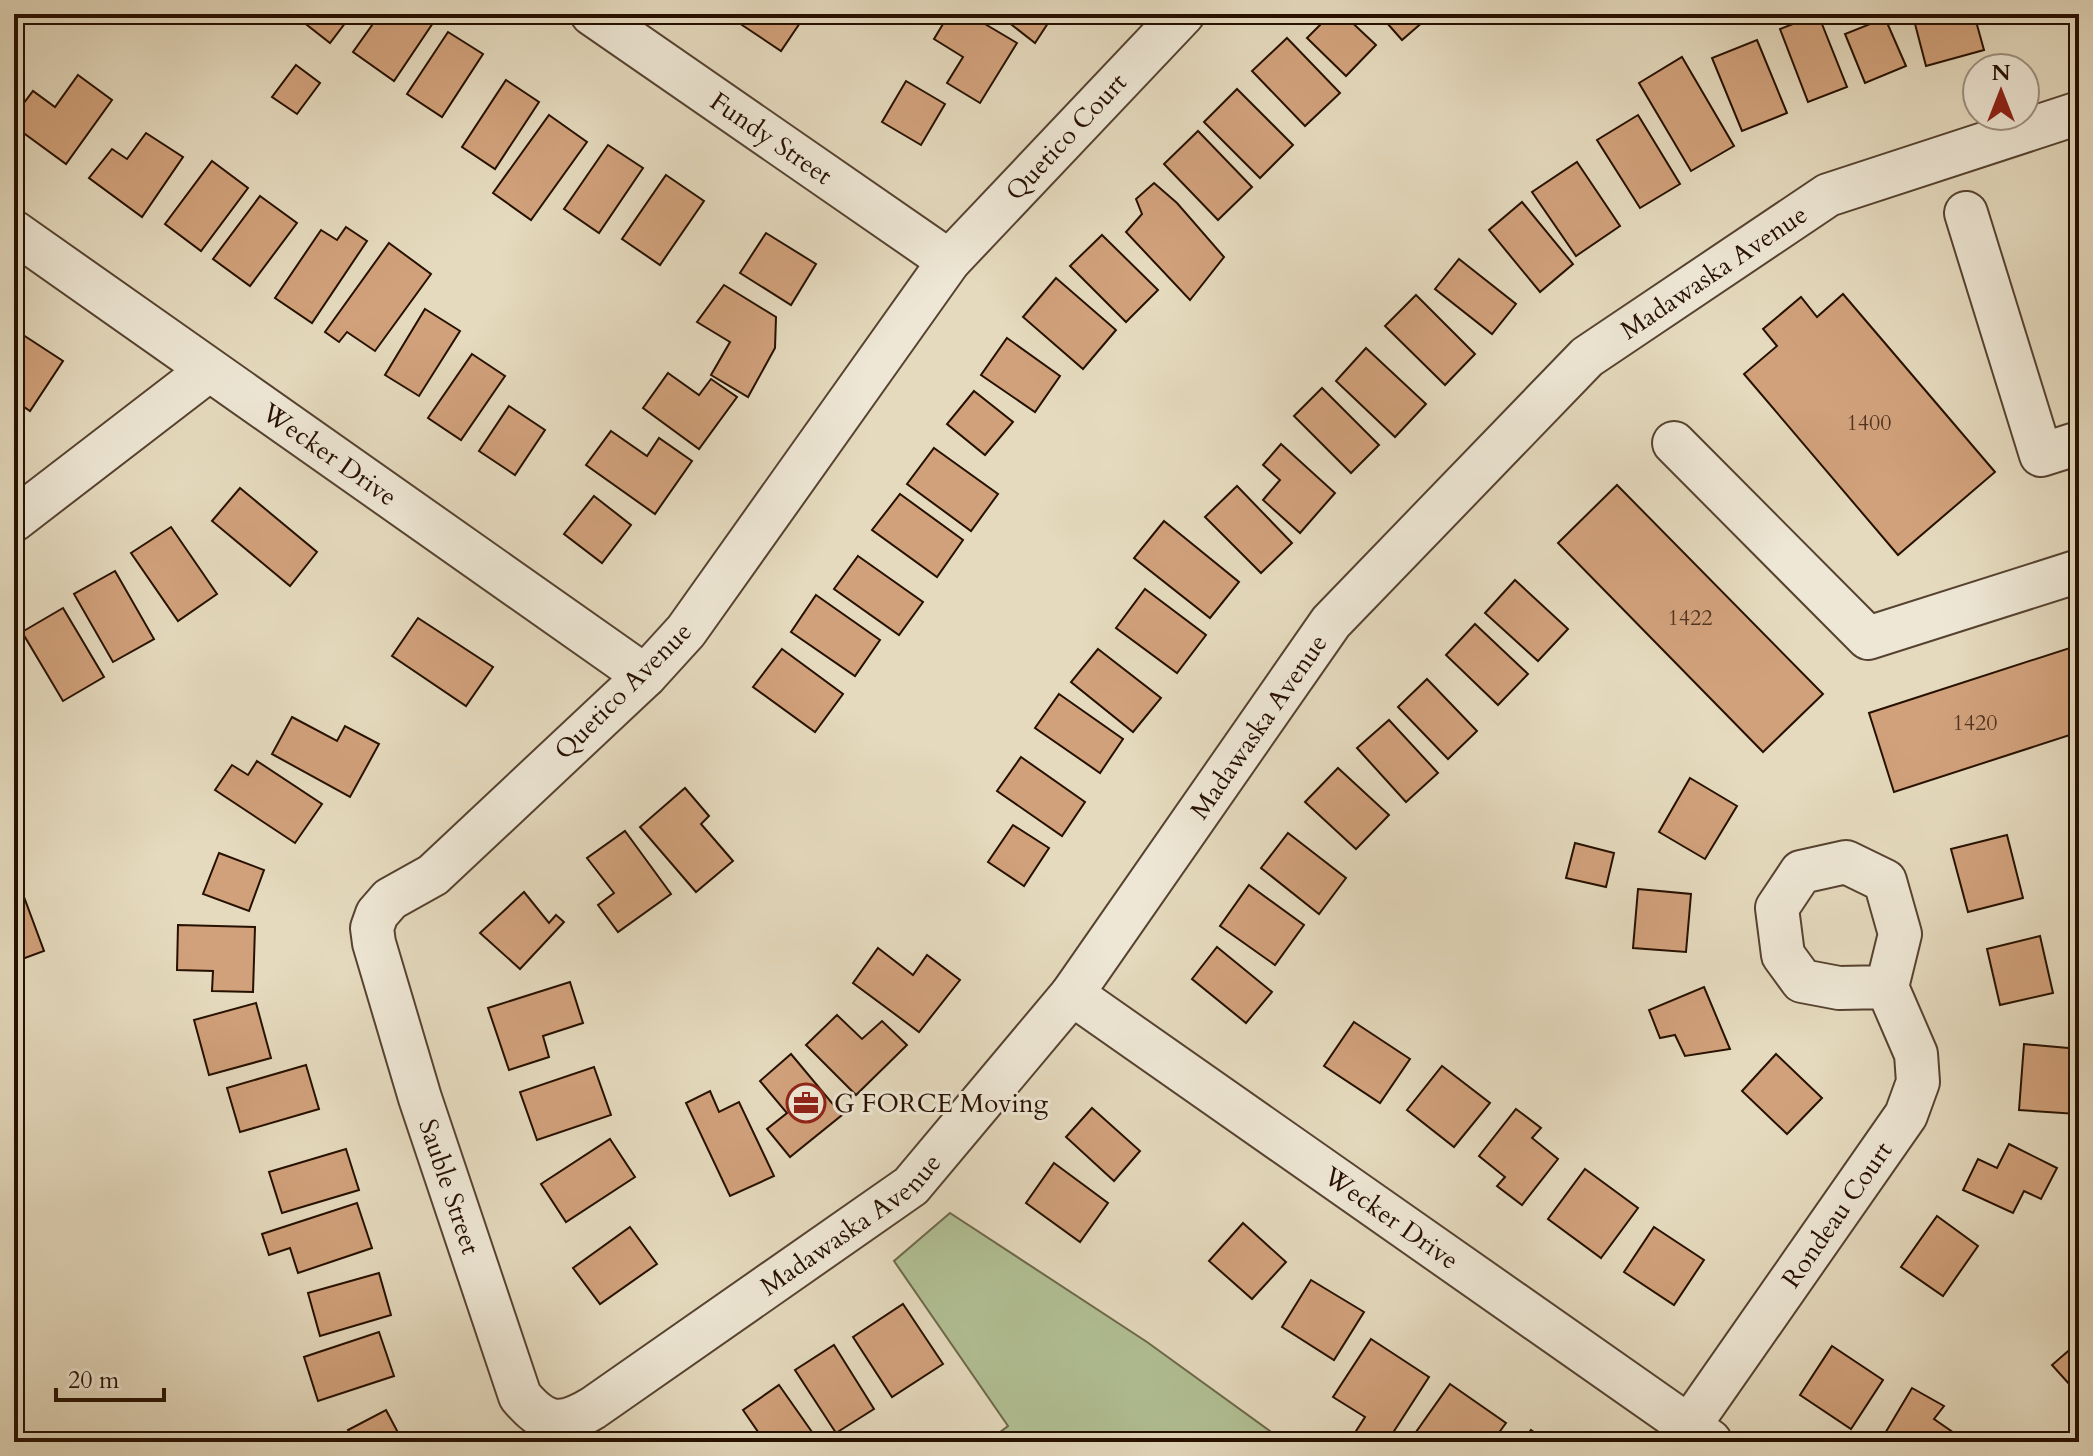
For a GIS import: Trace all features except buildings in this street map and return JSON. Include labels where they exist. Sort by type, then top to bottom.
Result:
[{"type":"street","name":"Quetico Court","points":[[949,261],[1183,14]]},
{"type":"street","name":"Fundy Street","points":[[601,16],[949,261]]},
{"type":"street","name":"Madawaska Avenue","points":[[520,1396],[532,1411],[544,1419],[560,1422],[579,1417],[911,1186],[1072,994],[1331,622],[1587,357],[1828,195],[2079,113]]},
{"type":"street","points":[[1966,213],[2041,455],[2079,443]]},
{"type":"street","name":"Wecker Drive","points":[[14,232],[645,676]]},
{"type":"street","name":"Quetico Avenue","points":[[384,975],[372,928],[377,914],[390,899],[433,875],[645,676],[686,631],[949,261]]},
{"type":"street","points":[[14,520],[209,370]]},
{"type":"street","points":[[1674,443],[1868,638],[2079,571]]},
{"type":"street","name":"Sauble Street","points":[[384,975],[425,1113],[520,1396]]},
{"type":"street","name":"Rondeau Court","points":[[1700,1434],[1906,1115],[1918,1082],[1916,1054],[1887,987]]},
{"type":"street","name":"Wecker Drive","points":[[1072,994],[1700,1434]]},
{"type":"green space","points":[[950,1213],[1147,1342],[1285,1442],[987,1442],[1008,1426],[894,1261]]},
{"type":"place","name":"G FORCE Moving","points":[[806,1103]]}]
